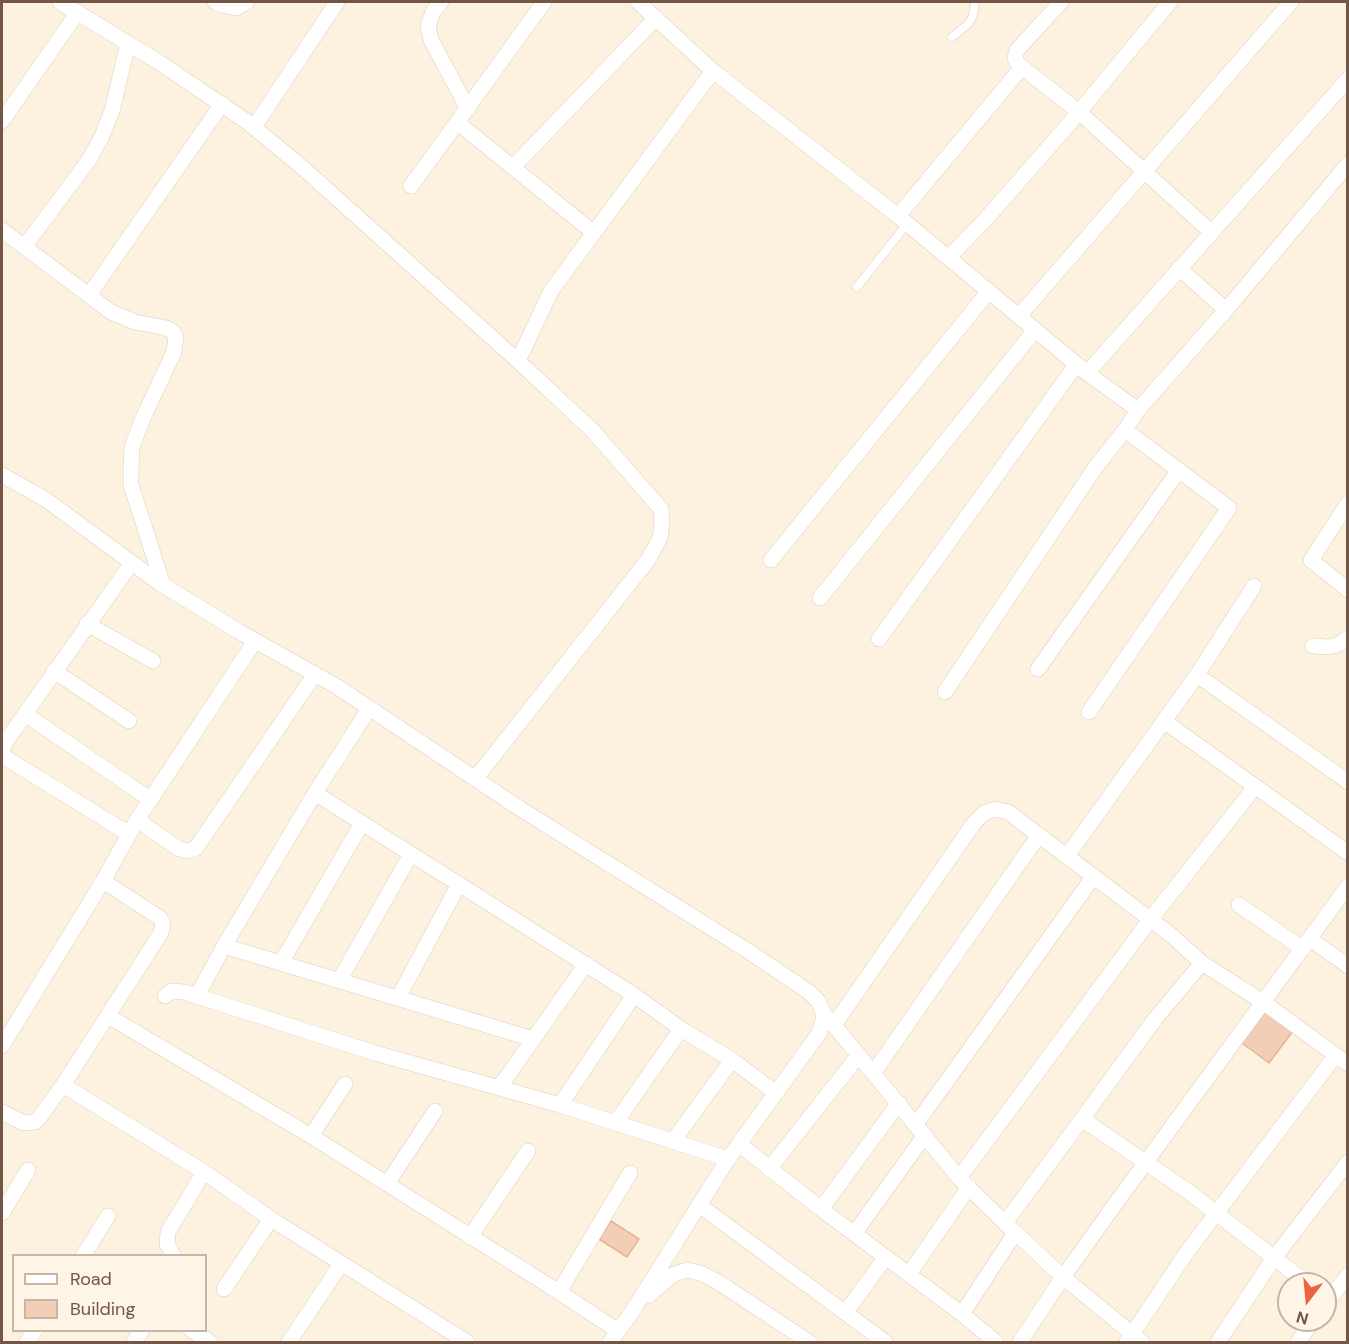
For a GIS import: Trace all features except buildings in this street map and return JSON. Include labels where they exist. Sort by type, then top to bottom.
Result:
[{"type":"street","points":[[60,2],[222,104],[254,127],[518,361],[592,430],[661,509],[660,538],[648,560],[475,779]]},
{"type":"street","points":[[215,2],[236,8],[247,2]]},
{"type":"street","points":[[254,127],[338,2]]},
{"type":"street","points":[[441,2],[433,12],[428,26],[431,40],[468,109]]},
{"type":"street","points":[[411,186],[544,2]]},
{"type":"street","points":[[638,2],[713,71],[949,257],[1082,369],[1138,410]]},
{"type":"street","points":[[1061,2],[1017,50],[1015,58],[1022,67],[1079,112],[1211,232]]},
{"type":"street","points":[[949,257],[985,220],[1079,112],[1170,2]]},
{"type":"street","points":[[1019,316],[1291,2]]},
{"type":"street","points":[[2,122],[78,12]]},
{"type":"street","points":[[513,167],[656,18]]},
{"type":"street","points":[[24,247],[89,160],[102,136],[112,111],[128,44]]},
{"type":"street","points":[[903,220],[1022,67]]},
{"type":"street","points":[[518,361],[551,291],[713,71]]},
{"type":"street","points":[[879,639],[1082,369],[1179,268],[1347,79]]},
{"type":"street","points":[[89,295],[222,104]]},
{"type":"street","points":[[458,123],[594,233]]},
{"type":"street","points":[[945,692],[1095,468],[1138,410],[1226,310],[1347,164]]},
{"type":"street","points":[[2,230],[111,312],[126,320],[167,328],[176,337],[174,352],[132,447],[131,485],[163,585]]},
{"type":"street","points":[[1179,268],[1226,310]]},
{"type":"street","points":[[771,560],[989,291]]},
{"type":"street","points":[[820,598],[1035,330]]},
{"type":"street","points":[[1089,712],[1229,508],[1125,430]]},
{"type":"street","points":[[1038,669],[1179,470]]},
{"type":"street","points":[[2,475],[45,500],[163,585],[255,641],[315,674],[809,992],[819,1002],[829,1020],[964,1183],[1010,1228],[1134,1340],[1187,1252],[1342,1060],[1263,1002],[1202,963],[1171,935],[1008,812],[995,810],[984,813],[974,823],[829,1020],[820,1032],[728,1159],[639,1302],[614,1337],[559,1292],[311,1136],[108,1016]]},
{"type":"street","points":[[1347,503],[1311,560],[1347,590]]},
{"type":"street","points":[[129,834],[3,755],[3,747],[131,564]]},
{"type":"street","points":[[1067,856],[1197,675],[1254,586]]},
{"type":"street","points":[[87,624],[153,661]]},
{"type":"street","points":[[1313,646],[1337,645],[1347,638]]},
{"type":"street","points":[[3,1039],[103,881],[137,820],[255,641]]},
{"type":"street","points":[[54,671],[129,721]]},
{"type":"street","points":[[137,820],[179,849],[189,851],[196,848],[315,674]]},
{"type":"street","points":[[1197,675],[1347,782]]},
{"type":"street","points":[[197,996],[224,945],[315,793],[369,709]]},
{"type":"street","points":[[25,714],[151,800]]},
{"type":"street","points":[[1164,721],[1347,853]]},
{"type":"street","points":[[909,1274],[964,1183],[1150,920],[1255,787]]},
{"type":"street","points":[[315,793],[634,995],[681,1029],[732,1060],[776,1093]]},
{"type":"street","points":[[281,963],[362,823]]},
{"type":"street","points":[[874,1072],[1039,835]]},
{"type":"street","points":[[339,981],[411,854]]},
{"type":"street","points":[[854,1234],[920,1130],[1094,876]]},
{"type":"street","points":[[2,1112],[24,1122],[34,1122],[63,1086],[161,933],[163,923],[160,918],[103,881]]},
{"type":"street","points":[[398,999],[459,884]]},
{"type":"street","points":[[1020,1342],[1064,1277],[1347,886]]},
{"type":"street","points":[[1239,905],[1347,966]]},
{"type":"street","points":[[224,945],[533,1039]]},
{"type":"street","points":[[962,1314],[1010,1228],[1082,1119],[1155,1019],[1202,963]]},
{"type":"street","points":[[499,1088],[586,964]]},
{"type":"street","points":[[165,996],[172,991],[197,996],[375,1053],[616,1122],[728,1159]]},
{"type":"street","points":[[560,1105],[634,995]]},
{"type":"street","points":[[616,1122],[681,1029]]},
{"type":"street","points":[[769,1169],[859,1055]]},
{"type":"street","points":[[673,1141],[732,1060]]},
{"type":"street","points":[[311,1136],[345,1084]]},
{"type":"street","points":[[63,1086],[204,1172],[271,1219],[467,1342]]},
{"type":"street","points":[[821,1209],[899,1103]]},
{"type":"street","points":[[387,1184],[435,1111]]},
{"type":"street","points":[[1082,1119],[1217,1212],[1292,1272]]},
{"type":"street","points":[[739,1144],[996,1342]]},
{"type":"street","points":[[470,1238],[528,1151]]},
{"type":"street","points":[[1218,1342],[1274,1258],[1347,1162]]},
{"type":"street","points":[[2,1213],[28,1170]]},
{"type":"street","points":[[173,1254],[167,1244],[168,1232],[204,1172]]},
{"type":"street","points":[[559,1292],[630,1173]]},
{"type":"street","points":[[699,1205],[885,1342]]},
{"type":"street","points":[[83,1254],[108,1216]]},
{"type":"street","points":[[224,1289],[271,1219]]},
{"type":"street","points":[[845,1313],[886,1257]]},
{"type":"street","points":[[293,1341],[341,1263]]},
{"type":"street","points":[[639,1302],[672,1275],[687,1270],[703,1274],[718,1282],[809,1342]]},
{"type":"street","points":[[1337,1287],[1347,1275]]},
{"type":"street","points":[[194,1332],[210,1342]]},
{"type":"lane","points":[[952,37],[968,24],[973,16],[975,2]]},
{"type":"lane","points":[[857,287],[903,220]]}]
